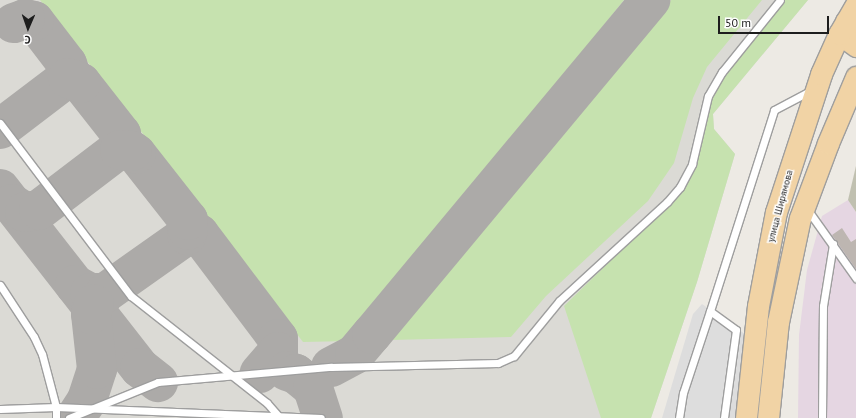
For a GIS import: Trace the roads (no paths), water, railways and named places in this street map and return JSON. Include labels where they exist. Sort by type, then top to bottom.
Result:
[{"type":"main road","points":[[851,13],[845,38],[856,46]]},
{"type":"main road","name":"улица Ширямова","points":[[746,418],[750,368],[766,259],[776,212],[816,88],[831,49],[851,13]]},
{"type":"main road","points":[[768,418],[779,315],[804,204],[828,142],[856,77]]},
{"type":"main road","points":[[798,143],[810,114],[815,108],[824,109],[830,115],[828,142]]},
{"type":"lane","points":[[69,418],[158,382],[331,367],[498,363],[514,356],[559,302],[667,202],[680,187],[692,164],[708,96],[722,72],[780,0]]},
{"type":"lane","points":[[679,418],[682,393],[710,311],[774,110],[816,88]]},
{"type":"lane","points":[[0,123],[131,296],[232,375],[280,417]]},
{"type":"lane","points":[[804,204],[856,278]]},
{"type":"lane","points":[[822,418],[823,306],[833,244]]},
{"type":"lane","points":[[0,285],[42,354],[56,406],[56,418]]},
{"type":"lane","points":[[710,311],[736,330],[724,418]]},
{"type":"lane","points":[[0,409],[56,406],[321,418]]},
{"type":"lane","points":[[140,409],[140,418]]}]
